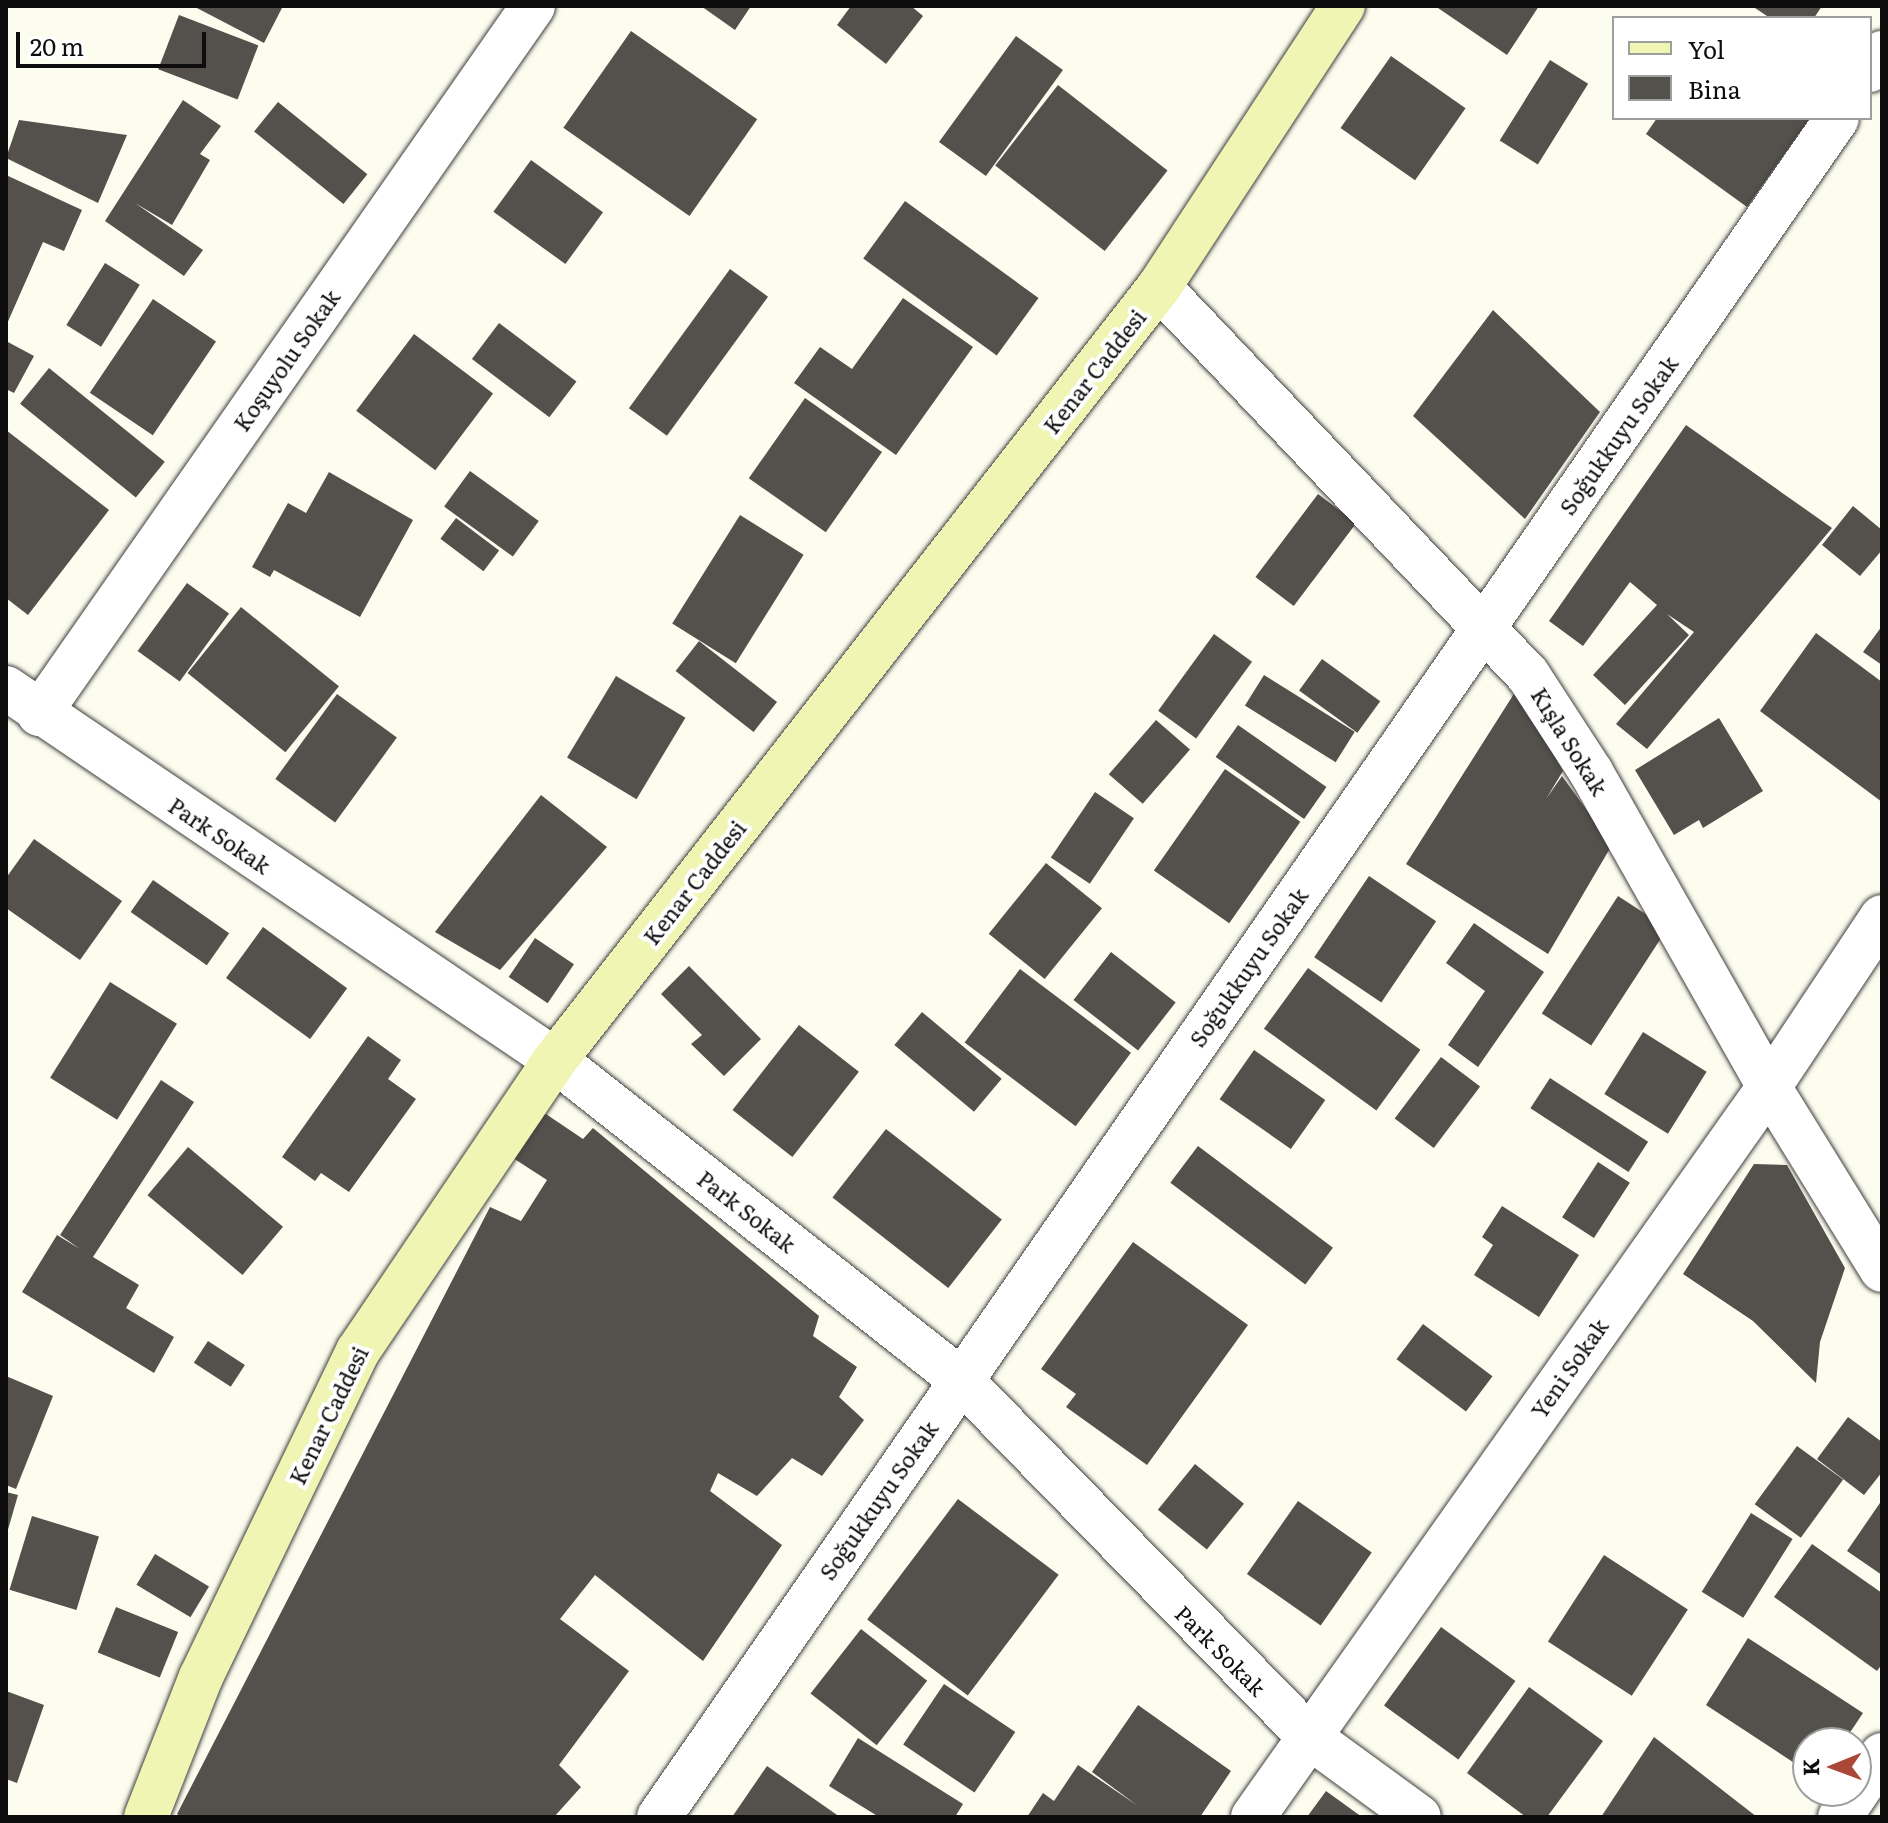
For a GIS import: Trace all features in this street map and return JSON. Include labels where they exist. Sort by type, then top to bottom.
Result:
[{"type":"main road","name":"Kenar Caddesi","points":[[146,1817],[201,1677],[358,1351],[555,1060],[1159,287],[1329,14]]},
{"type":"street","name":"Koşuyolu Sokak","points":[[23,701],[533,6]]},
{"type":"street","name":"Soğukkuyu Sokak","points":[[659,1817],[1836,120]]},
{"type":"street","name":"Kışla Sokak","points":[[1159,287],[1486,626],[1528,675],[1591,772],[1769,1087],[1882,1270]]},
{"type":"street","name":"Park Sokak","points":[[23,701],[555,1060],[961,1380],[1308,1736],[1419,1817]]},
{"type":"street","name":"Yeni Sokak","points":[[1253,1817],[1769,1087],[1882,917]]},
{"type":"street","points":[[1840,1817],[1882,1755]]},
{"type":"building","points":[[193,6],[283,6],[264,43]]},
{"type":"building","points":[[701,6],[751,6],[735,30]]},
{"type":"building","points":[[851,6],[911,6],[923,16],[886,64],[837,25]]},
{"type":"building","points":[[1435,6],[1539,6],[1507,55]]},
{"type":"building","points":[[1752,6],[1822,6],[1815,16],[1767,16]]},
{"type":"building","points":[[179,15],[258,45],[238,100],[158,69]]},
{"type":"building","points":[[631,31],[757,119],[689,216],[563,128]]},
{"type":"building","points":[[1016,36],[1063,70],[986,176],[939,142]]},
{"type":"building","points":[[1391,56],[1466,108],[1415,180],[1341,128]]},
{"type":"building","points":[[1550,60],[1588,84],[1538,164],[1500,141]]},
{"type":"building","points":[[1058,85],[1168,171],[1105,251],[995,165]]},
{"type":"building","points":[[183,100],[221,126],[200,154],[210,160],[172,225],[135,203],[203,250],[184,276],[105,221]]},
{"type":"building","points":[[278,102],[367,174],[343,204],[254,132]]},
{"type":"building","points":[[19,120],[127,135],[98,203],[6,158]]},
{"type":"building","points":[[1656,120],[1809,120],[1747,207],[1646,134]]},
{"type":"building","points":[[531,160],[603,212],[565,264],[493,212]]},
{"type":"building","points":[[6,175],[82,210],[64,251],[43,242],[6,326]]},
{"type":"building","points":[[905,201],[1038,298],[997,355],[863,258]]},
{"type":"building","points":[[105,263],[140,285],[101,347],[66,325]]},
{"type":"building","points":[[730,269],[768,297],[667,436],[629,408]]},
{"type":"building","points":[[903,298],[973,347],[896,455],[794,383],[820,347],[852,369]]},
{"type":"building","points":[[153,299],[216,341],[153,435],[90,393]]},
{"type":"building","points":[[1493,310],[1600,412],[1525,519],[1413,416]]},
{"type":"building","points":[[499,323],[576,381],[549,417],[472,359]]},
{"type":"building","points":[[414,334],[493,394],[435,470],[356,411]]},
{"type":"building","points":[[6,341],[34,356],[14,393],[6,389]]},
{"type":"building","points":[[49,368],[165,462],[136,498],[20,404]]},
{"type":"building","points":[[805,398],[882,452],[826,532],[749,478]]},
{"type":"building","points":[[1686,425],[1832,528],[1647,749],[1616,724],[1694,632],[1667,614],[1689,635],[1625,705],[1593,675],[1657,605],[1630,582],[1583,646],[1549,621]]},
{"type":"building","points":[[6,430],[109,510],[28,615],[6,598]]},
{"type":"building","points":[[470,471],[539,521],[513,557],[444,507]]},
{"type":"building","points":[[329,472],[413,520],[360,617],[274,570],[270,577],[252,567],[288,503],[306,513]]},
{"type":"building","points":[[1318,494],[1356,523],[1294,606],[1255,577]]},
{"type":"building","points":[[1853,506],[1882,530],[1882,550],[1860,576],[1822,545]]},
{"type":"building","points":[[740,515],[804,555],[736,663],[672,624]]},
{"type":"building","points":[[456,518],[499,550],[483,571],[440,539]]},
{"type":"building","points":[[187,583],[229,614],[180,682],[138,651]]},
{"type":"building","points":[[241,607],[339,686],[285,752],[188,673]]},
{"type":"building","points":[[1882,626],[1882,665],[1863,652]]},
{"type":"building","points":[[1816,633],[1882,682],[1882,802],[1760,711]]},
{"type":"building","points":[[1214,634],[1252,662],[1196,738],[1158,711]]},
{"type":"building","points":[[699,641],[777,702],[754,732],[676,671]]},
{"type":"building","points":[[1322,659],[1380,701],[1357,733],[1299,691]]},
{"type":"building","points":[[1264,675],[1355,732],[1336,762],[1245,706]]},
{"type":"building","points":[[616,676],[685,718],[637,799],[567,757]]},
{"type":"building","points":[[1517,689],[1563,771],[1546,799],[1562,776],[1612,845],[1548,954],[1406,864]]},
{"type":"building","points":[[337,694],[397,737],[335,822],[275,779]]},
{"type":"building","points":[[1719,718],[1763,791],[1703,828],[1699,820],[1674,835],[1635,770]]},
{"type":"building","points":[[1156,720],[1190,750],[1143,804],[1109,774]]},
{"type":"building","points":[[1238,725],[1326,787],[1304,819],[1216,757]]},
{"type":"building","points":[[1225,769],[1300,822],[1229,923],[1154,871]]},
{"type":"building","points":[[1095,792],[1134,818],[1090,884],[1051,857]]},
{"type":"building","points":[[541,795],[607,847],[500,970],[435,932]]},
{"type":"building","points":[[34,839],[122,901],[80,960],[6,908],[6,878]]},
{"type":"building","points":[[1046,863],[1102,908],[1045,979],[989,934]]},
{"type":"building","points":[[1369,876],[1436,921],[1381,1003],[1314,957]]},
{"type":"building","points":[[153,880],[229,933],[207,965],[131,912]]},
{"type":"building","points":[[1618,896],[1667,928],[1591,1046],[1542,1013]]},
{"type":"building","points":[[1474,923],[1544,972],[1478,1067],[1448,1045],[1485,991],[1446,963]]},
{"type":"building","points":[[263,927],[347,988],[310,1039],[226,978]]},
{"type":"building","points":[[535,938],[574,964],[548,1003],[509,977]]},
{"type":"building","points":[[1111,952],[1176,1002],[1138,1051],[1073,1000]]},
{"type":"building","points":[[689,966],[761,1039],[724,1076],[691,1044],[702,1035],[661,994]]},
{"type":"building","points":[[1308,968],[1420,1050],[1376,1110],[1264,1029]]},
{"type":"building","points":[[1020,969],[1131,1053],[1076,1126],[965,1042]]},
{"type":"building","points":[[110,982],[177,1024],[117,1120],[50,1078]]},
{"type":"building","points":[[922,1012],[1002,1079],[974,1112],[894,1045]]},
{"type":"building","points":[[799,1025],[859,1072],[792,1157],[733,1110]]},
{"type":"building","points":[[1643,1032],[1707,1072],[1668,1134],[1604,1094]]},
{"type":"building","points":[[368,1036],[401,1060],[388,1079],[416,1099],[349,1192],[321,1173],[315,1181],[282,1157]]},
{"type":"building","points":[[1254,1050],[1325,1100],[1291,1149],[1220,1099]]},
{"type":"building","points":[[1441,1057],[1480,1086],[1434,1148],[1395,1118]]},
{"type":"building","points":[[1550,1078],[1648,1142],[1629,1172],[1530,1108]]},
{"type":"building","points":[[161,1080],[194,1102],[93,1257],[139,1285],[126,1308],[174,1337],[154,1373],[22,1292],[57,1235],[80,1249],[60,1235]]},
{"type":"building","points":[[537,1108],[583,1139],[593,1128],[819,1316],[813,1336],[857,1367],[839,1397],[864,1420],[822,1476],[792,1458],[757,1496],[718,1473],[710,1491],[782,1545],[703,1661],[595,1575],[560,1619],[629,1671],[559,1765],[581,1787],[554,1817],[181,1817],[177,1814],[490,1207],[521,1221],[547,1180],[513,1158]]},
{"type":"building","points":[[886,1129],[1002,1220],[948,1288],[832,1198]]},
{"type":"building","points":[[1198,1146],[1333,1248],[1305,1284],[1170,1183]]},
{"type":"building","points":[[188,1147],[283,1227],[242,1275],[148,1195]]},
{"type":"building","points":[[1598,1162],[1630,1183],[1594,1238],[1562,1217]]},
{"type":"building","points":[[1754,1164],[1787,1165],[1845,1268],[1820,1342],[1816,1383],[1753,1321],[1683,1274]]},
{"type":"building","points":[[1502,1206],[1579,1255],[1539,1317],[1474,1275],[1493,1245],[1482,1237]]},
{"type":"building","points":[[1133,1242],[1248,1325],[1147,1465],[1066,1407],[1076,1394],[1041,1369]]},
{"type":"building","points":[[1423,1324],[1492,1376],[1466,1411],[1397,1359]]},
{"type":"building","points":[[208,1341],[245,1365],[231,1387],[194,1363]]},
{"type":"building","points":[[6,1376],[53,1396],[16,1489],[6,1485]]},
{"type":"building","points":[[1848,1417],[1882,1442],[1882,1472],[1864,1495],[1817,1459]]},
{"type":"building","points":[[1797,1446],[1843,1480],[1801,1538],[1755,1504]]},
{"type":"building","points":[[1195,1464],[1244,1504],[1207,1549],[1158,1510]]},
{"type":"building","points":[[6,1492],[18,1495],[7,1533],[6,1533]]},
{"type":"building","points":[[958,1499],[1059,1575],[968,1695],[867,1620]]},
{"type":"building","points":[[1882,1500],[1882,1575],[1847,1551]]},
{"type":"building","points":[[1298,1501],[1372,1553],[1321,1626],[1247,1574]]},
{"type":"building","points":[[1751,1513],[1793,1539],[1743,1618],[1702,1592]]},
{"type":"building","points":[[32,1516],[99,1536],[76,1610],[9,1590]]},
{"type":"building","points":[[1812,1544],[1882,1593],[1882,1664],[1877,1671],[1774,1597]]},
{"type":"building","points":[[155,1554],[209,1586],[190,1617],[136,1585]]},
{"type":"building","points":[[1604,1555],[1688,1609],[1632,1696],[1548,1641]]},
{"type":"building","points":[[116,1607],[178,1632],[160,1678],[98,1652]]},
{"type":"building","points":[[1441,1627],[1515,1681],[1458,1760],[1384,1705]]},
{"type":"building","points":[[861,1629],[927,1681],[877,1745],[811,1694]]},
{"type":"building","points":[[1748,1638],[1863,1713],[1854,1727],[1792,1727],[1792,1761],[1706,1705]]},
{"type":"building","points":[[944,1684],[1015,1732],[974,1793],[903,1745]]},
{"type":"building","points":[[1529,1687],[1603,1741],[1547,1817],[1526,1817],[1467,1773]]},
{"type":"building","points":[[6,1691],[44,1705],[17,1783],[6,1779]]},
{"type":"building","points":[[1138,1705],[1231,1771],[1200,1817],[1027,1817],[1043,1793],[1054,1801],[1078,1765],[1138,1806],[1092,1772]]},
{"type":"building","points":[[1654,1737],[1757,1817],[1601,1817]]},
{"type":"building","points":[[858,1738],[963,1804],[955,1817],[879,1817],[829,1786]]},
{"type":"building","points":[[767,1766],[840,1817],[732,1817]]},
{"type":"building","points":[[1326,1791],[1362,1817],[1307,1817]]}]
